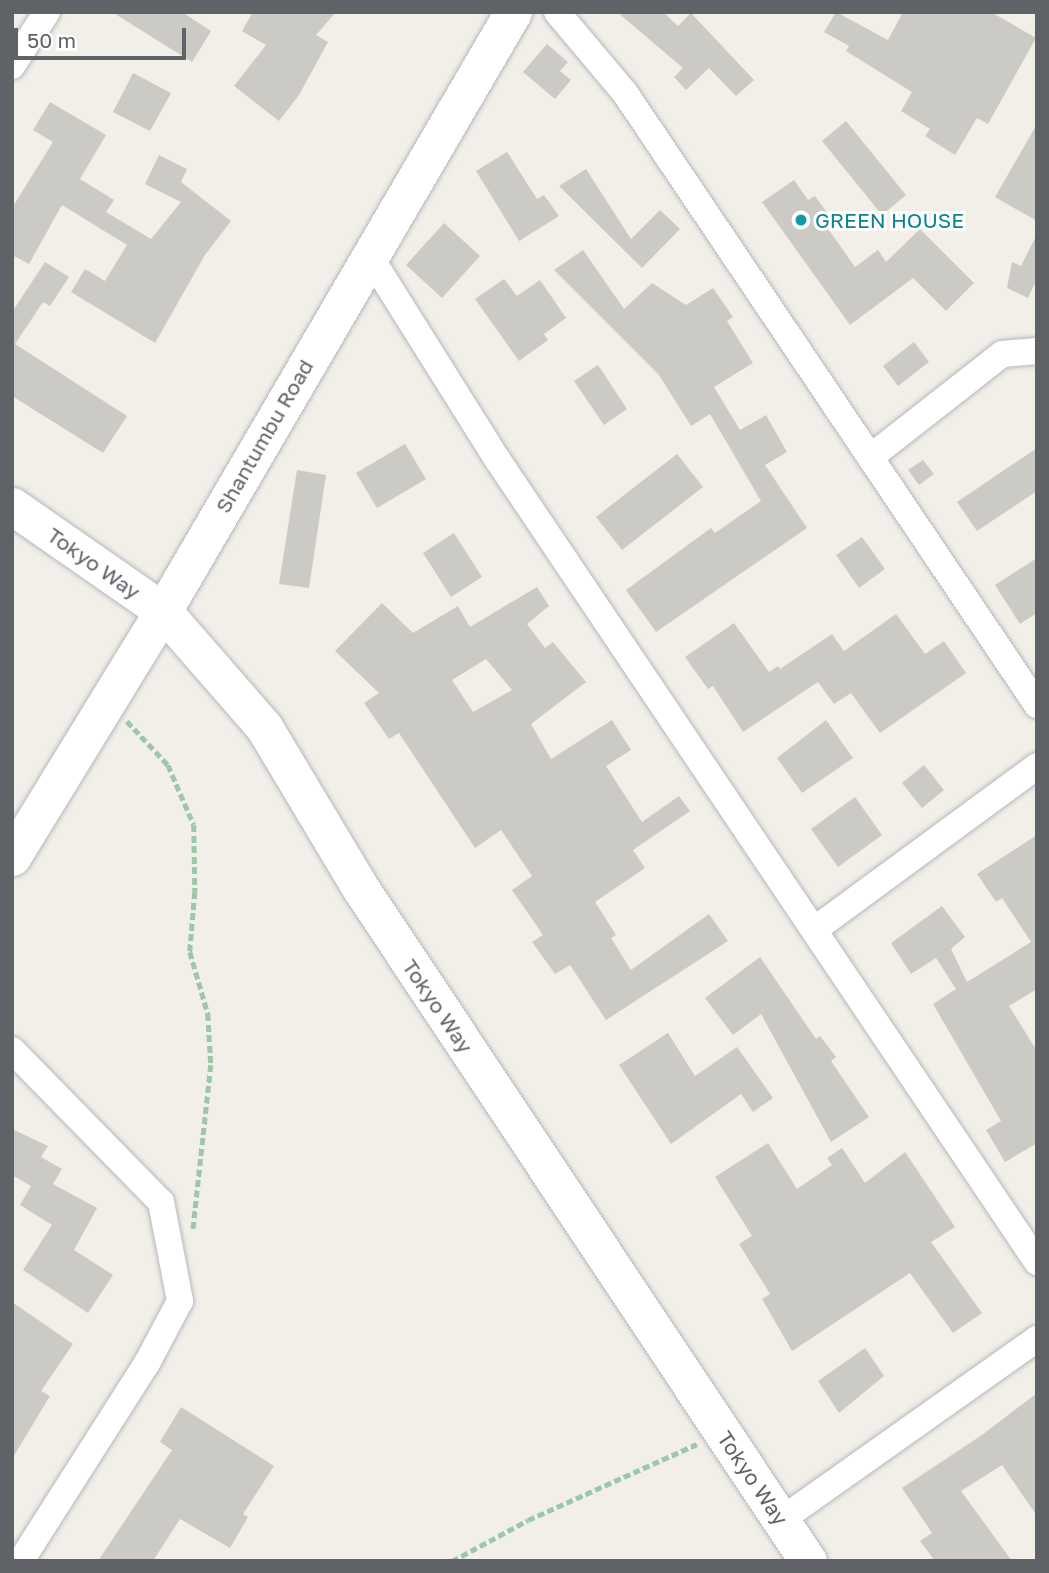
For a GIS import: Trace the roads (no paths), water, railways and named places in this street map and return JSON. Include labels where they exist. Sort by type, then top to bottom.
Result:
[{"type":"main road","name":"Shantumbu Road","points":[[12,857],[105,701],[163,611],[513,12]]},
{"type":"main road","name":"Tokyo Way","points":[[12,506],[163,611],[264,727],[361,889],[808,1561]]},
{"type":"street","points":[[12,66],[47,12]]},
{"type":"street","points":[[558,12],[625,93],[873,456],[1037,705]]},
{"type":"street","points":[[369,255],[497,459],[1037,1262]]},
{"type":"street","points":[[873,456],[1002,354],[1037,351]]},
{"type":"street","points":[[814,930],[1037,766]]},
{"type":"street","points":[[12,1049],[161,1202],[180,1301],[147,1363],[21,1561]]},
{"type":"street","points":[[781,1520],[1037,1339]]},
{"type":"place","name":"GREEN HOUSE","points":[[801,220]]}]
